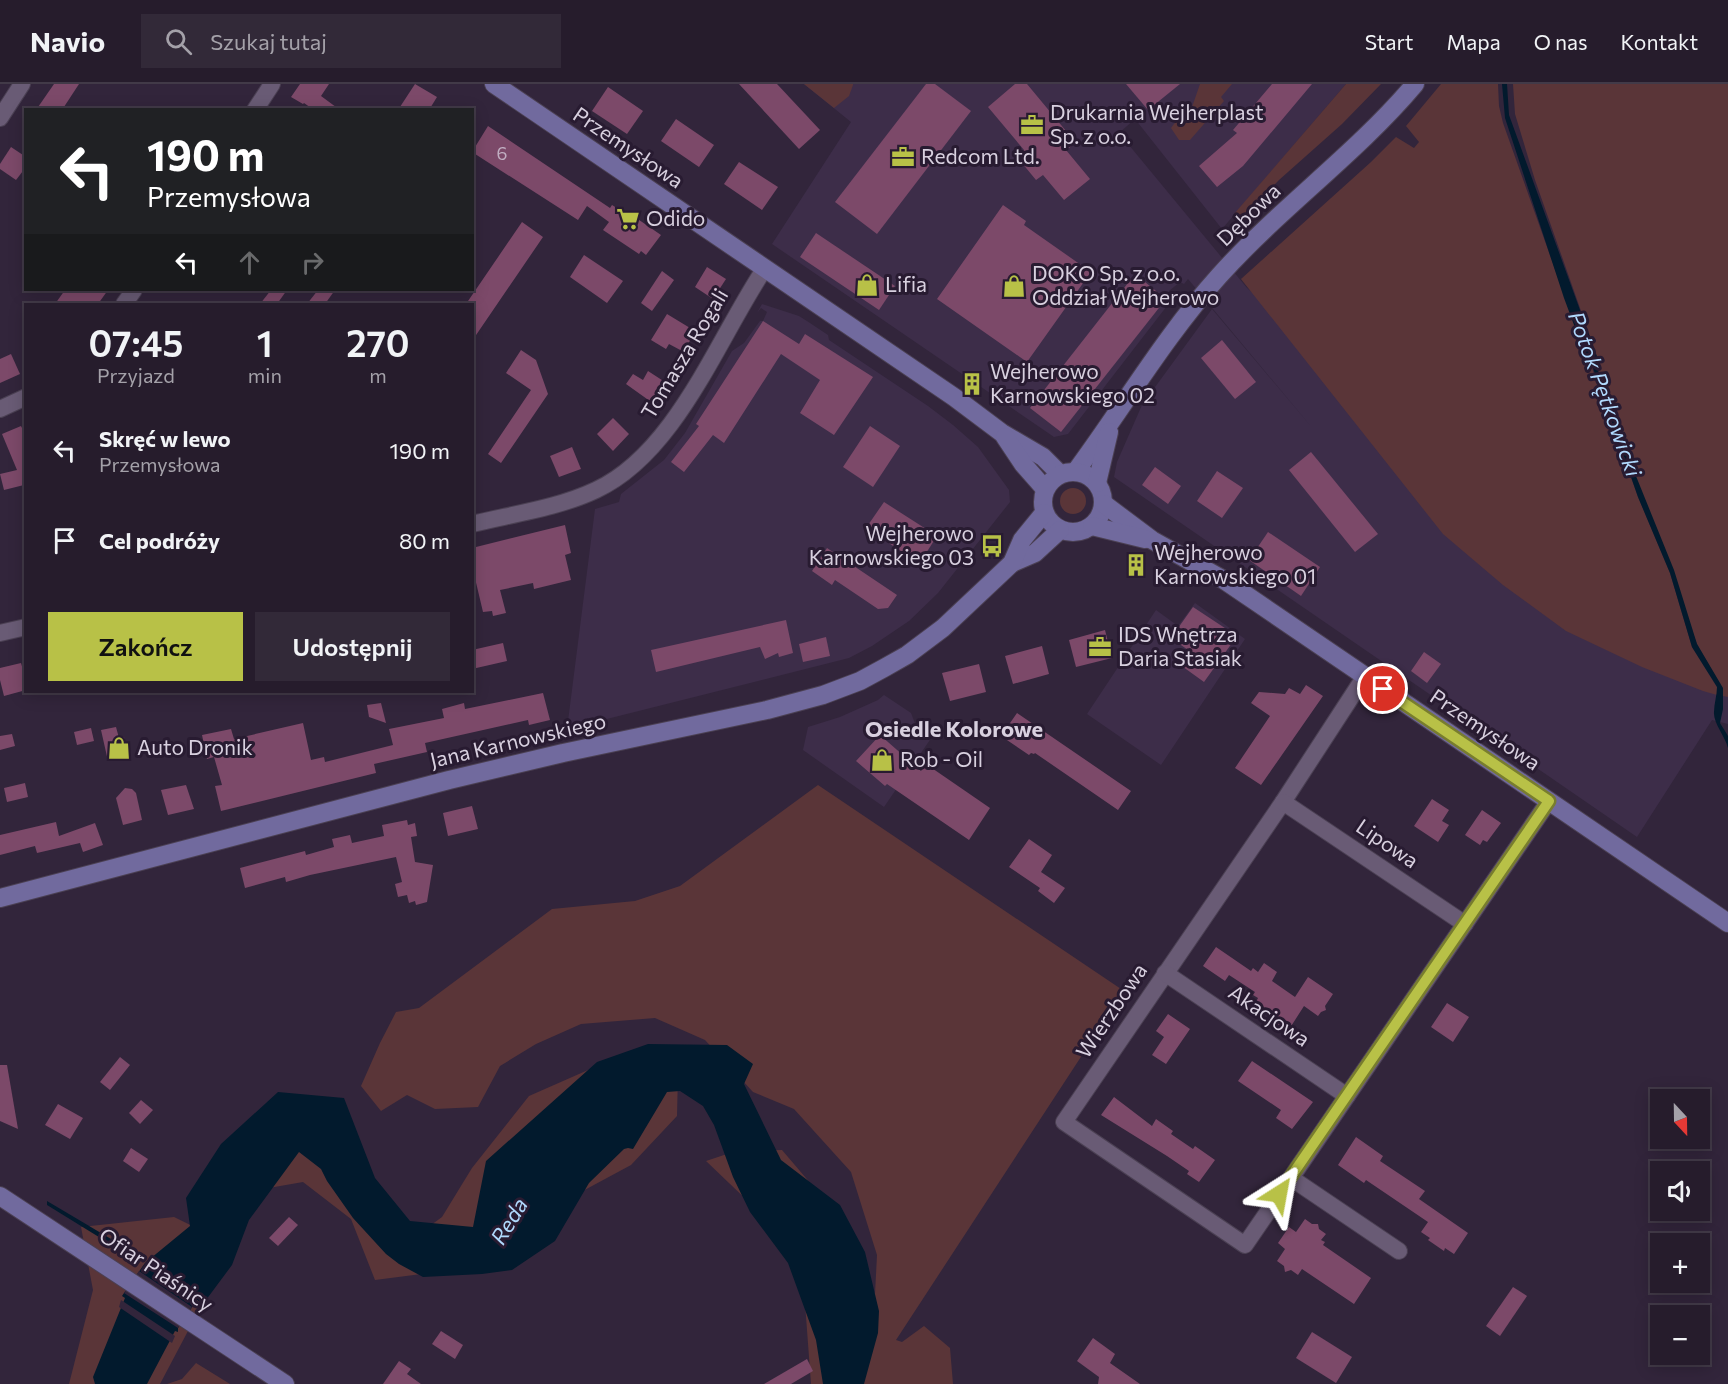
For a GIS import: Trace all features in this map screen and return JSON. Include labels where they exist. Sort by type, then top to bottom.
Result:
[{"type":"main road","name":"Przemysłowa","points":[[494,84],[954,397],[1002,433],[1068,473]]},
{"type":"main road","name":"Dębowa","points":[[1068,473],[1112,423],[1168,338],[1219,276],[1273,220],[1365,139],[1415,84]]},
{"type":"main road","name":"Dębowa","points":[[1097,483],[1112,423]]},
{"type":"main road","name":"Przemysłowa","points":[[1002,433],[1023,464],[1046,489]]},
{"type":"main road","points":[[1068,473],[1088,475],[1097,483],[1104,504],[1101,516],[1092,526],[1082,531],[1071,532],[1060,530],[1050,522],[1044,513],[1042,501],[1052,480],[1068,473]]},
{"type":"main road","name":"Przemysłowa","points":[[1104,504],[1152,540],[1224,580],[1728,923]]},
{"type":"main road","name":"Jana Karnowskiego","points":[[1012,563],[1022,540],[1044,513]]},
{"type":"main road","name":"Przemysłowa","points":[[1092,526],[1152,540]]},
{"type":"main road","name":"Jana Karnowskiego","points":[[0,898],[428,785],[563,753],[767,710],[823,695],[860,681],[907,655],[944,628],[1012,563],[1035,553],[1060,530]]},
{"type":"main road","name":"Ofiar Piaśnicy","points":[[0,1196],[285,1384]]},
{"type":"street","points":[[0,118],[22,84]]},
{"type":"street","points":[[256,108],[272,84]]},
{"type":"street","name":"Tomasza Rogali","points":[[474,524],[558,504],[582,496],[607,484],[639,460],[657,442],[676,416],[765,268]]},
{"type":"street","points":[[0,409],[24,398]]},
{"type":"street","points":[[0,633],[24,627]]},
{"type":"street","name":"Wierzbowa","points":[[1365,676],[1283,802],[1064,1122],[1245,1245],[1549,801]]},
{"type":"street","name":"Lipowa","points":[[1283,802],[1465,924]]},
{"type":"street","name":"Akacjowa","points":[[1166,973],[1347,1096]]},
{"type":"street","points":[[1291,1178],[1399,1251]]},
{"type":"shaded area","points":[[804,84],[1346,84],[1222,229],[1135,119],[1119,133],[1247,288],[1728,689],[1728,724],[1712,720],[1637,837],[1114,477],[1117,462],[1142,405],[1212,309],[1314,430],[1188,279],[1184,284],[1180,282],[1169,291],[1170,302],[1068,434],[1054,437],[772,244],[851,122]]},
{"type":"shaded area","points":[[804,84],[853,85],[849,96],[834,108]]},
{"type":"shaded area","points":[[1200,84],[1232,84],[1221,97],[1224,101],[1190,140],[1179,140],[1171,128],[1192,107]]},
{"type":"shaded area","points":[[1346,84],[1381,84],[1238,222],[1234,214]]},
{"type":"shaded area","points":[[1441,84],[1498,84],[1499,106],[1503,123],[1590,368],[1592,368],[1638,497],[1670,573],[1692,647],[1717,687],[1717,695],[1642,667],[1566,631],[1503,585],[1443,534],[1241,279],[1396,137],[1414,148],[1419,142],[1406,126]]},
{"type":"shaded area","points":[[1513,84],[1728,84],[1728,697],[1723,696],[1722,688],[1697,644],[1621,439],[1596,366],[1600,365],[1535,180],[1515,114]]},
{"type":"shaded area","points":[[762,304],[799,316],[828,335],[829,340],[953,425],[978,447],[1009,490],[1010,502],[938,593],[909,621],[872,646],[849,658],[567,729],[595,509],[619,502],[621,494],[664,460],[685,433],[732,351],[744,343],[760,321],[763,321],[767,312],[761,308],[757,313]]},
{"type":"shaded area","points":[[1073,488],[1082,492],[1086,501],[1082,510],[1073,514],[1064,510],[1060,501],[1064,492]]},
{"type":"shaded area","points":[[1195,603],[1245,639],[1161,765],[1087,714],[1156,610],[1178,626]]},
{"type":"shaded area","points":[[884,695],[911,713],[916,726],[936,731],[884,807],[803,750],[808,727],[840,717]]},
{"type":"shaded area","points":[[818,785],[1124,991],[896,1340],[902,1342],[924,1326],[950,1348],[953,1384],[811,1384],[805,1303],[776,1228],[706,1161],[736,1151],[782,1150],[835,1212],[875,1294],[877,1255],[851,1172],[794,1109],[753,1092],[705,1040],[655,1018],[581,1024],[536,1044],[500,1066],[478,1107],[435,1109],[407,1095],[381,1111],[361,1086],[396,1012],[419,1008],[552,909],[635,901],[680,886]]},
{"type":"shaded area","points":[[604,1063],[678,1074],[677,1116],[631,1165],[527,1221],[507,1263],[375,1280],[351,1219],[303,1182],[263,1189],[160,1384],[69,1384],[93,1290],[81,1227],[174,1217],[213,1236],[289,1128],[397,1250],[442,1217],[472,1168],[529,1096]]},
{"type":"shaded area","points":[[196,1363],[230,1384],[167,1384],[182,1379]]},
{"type":"water","name":"Potok Pętkowicki","points":[[1502,84],[1507,84],[1509,115],[1600,365],[1597,367],[1621,439],[1674,570],[1697,644],[1723,688],[1720,723],[1728,736],[1728,748],[1714,716],[1717,687],[1692,647],[1670,573],[1638,497],[1593,368],[1590,368],[1564,298],[1505,118]]},
{"type":"water","name":"Reda","points":[[648,1044],[727,1045],[753,1064],[744,1084],[781,1160],[840,1205],[865,1252],[879,1311],[878,1333],[864,1384],[823,1384],[816,1340],[788,1263],[750,1212],[733,1177],[714,1125],[703,1106],[680,1091],[667,1092],[633,1149],[624,1149],[589,1183],[555,1241],[512,1270],[423,1277],[399,1264],[386,1254],[353,1218],[321,1169],[299,1152],[249,1220],[232,1265],[203,1304],[197,1300],[178,1328],[178,1332],[175,1331],[147,1384],[95,1384],[93,1377],[125,1298],[122,1296],[145,1263],[190,1226],[186,1198],[221,1144],[278,1092],[344,1098],[375,1178],[410,1221],[473,1227],[486,1161],[597,1062]]},
{"type":"water","points":[[47,1201],[133,1252],[128,1255],[47,1205]]},
{"type":"pier","points":[[139,1271],[192,1307],[178,1328],[124,1293]]},
{"type":"pier","points":[[121,1300],[175,1336],[172,1343],[119,1307]]},
{"type":"building","points":[[54,84],[79,84],[63,108],[37,108]]},
{"type":"building","points":[[300,84],[329,84],[321,96],[337,108],[311,108],[291,97]]},
{"type":"building","points":[[415,84],[437,97],[430,108],[399,108]]},
{"type":"building","points":[[739,84],[777,84],[820,130],[799,149]]},
{"type":"building","name":"Redcom Ltd.","points":[[926,84],[935,84],[971,111],[877,234],[835,202]]},
{"type":"building","name":"Drukarnia Wejherplast Sp. z o.o.","points":[[1015,84],[1027,84],[1076,143],[1066,150],[1090,179],[1064,200],[1043,175],[1036,180],[1017,157],[1024,150],[988,107]]},
{"type":"building","points":[[1126,84],[1180,84],[1148,110]]},
{"type":"building","points":[[1272,84],[1312,84],[1243,166],[1217,187],[1199,166],[1237,133],[1233,130]]},
{"type":"building","points":[[608,87],[643,111],[627,134],[592,111]]},
{"type":"building","points":[[676,119],[714,145],[699,167],[661,141]]},
{"type":"building","points":[[488,126],[610,208],[612,205],[625,213],[626,211],[661,235],[646,255],[641,251],[639,254],[603,230],[609,222],[587,206],[578,220],[474,153],[474,149]]},
{"type":"building","points":[[11,147],[24,156],[24,170],[16,180],[0,169],[0,164]]},
{"type":"building","points":[[739,162],[778,187],[762,210],[724,184]]},
{"type":"building","name":"DOKO Sp. z o.o. Oddział Wejherowo","points":[[1003,205],[1026,221],[1024,225],[1091,272],[1027,362],[937,299]]},
{"type":"building","points":[[522,222],[543,237],[474,338],[474,303],[467,303]]},
{"type":"building","points":[[816,233],[895,286],[879,310],[800,257]]},
{"type":"building","points":[[584,255],[623,281],[607,303],[570,277]]},
{"type":"building","points":[[707,267],[726,279],[713,299],[695,287]]},
{"type":"building","points":[[662,271],[674,280],[652,311],[641,303]]},
{"type":"building","points":[[1135,274],[1166,299],[1061,432],[1030,408]]},
{"type":"building","points":[[64,291],[107,291],[99,303],[56,303]]},
{"type":"building","points":[[270,291],[286,291],[278,303],[261,303]]},
{"type":"building","points":[[317,291],[334,291],[326,303],[308,303]]},
{"type":"building","points":[[667,314],[695,331],[684,352],[669,344],[666,349],[651,340]]},
{"type":"building","points":[[763,321],[799,344],[805,334],[873,377],[834,435],[800,413],[820,380],[781,354],[724,443],[713,435],[684,472],[671,462],[699,426],[696,424]]},
{"type":"building","points":[[1222,340],[1256,382],[1235,399],[1201,358]]},
{"type":"building","points":[[521,350],[536,360],[548,394],[501,463],[488,454],[531,390],[506,373]]},
{"type":"building","points":[[11,354],[20,374],[0,383],[0,359]]},
{"type":"building","points":[[648,371],[668,384],[654,404],[626,384],[633,374],[643,380]]},
{"type":"building","points":[[613,418],[629,434],[613,451],[597,434]]},
{"type":"building","points":[[21,426],[24,432],[24,485],[4,490],[0,474],[17,470],[2,434]]},
{"type":"building","points":[[870,426],[900,446],[873,487],[843,467]]},
{"type":"building","points":[[572,447],[581,469],[559,477],[550,456]]},
{"type":"building","points":[[1311,452],[1378,534],[1355,552],[1289,470]]},
{"type":"building","points":[[1155,467],[1181,486],[1168,504],[1142,485]]},
{"type":"building","points":[[1217,471],[1243,488],[1222,518],[1197,501]]},
{"type":"building","points":[[884,502],[937,536],[921,561],[916,561],[866,528]]},
{"type":"building","points":[[565,525],[571,553],[565,555],[571,580],[534,589],[533,583],[500,590],[506,613],[493,616],[492,611],[483,612],[474,574],[474,548]]},
{"type":"building","points":[[1268,532],[1320,567],[1301,596],[1249,560]]},
{"type":"building","points":[[827,548],[897,595],[888,608],[878,609],[835,580],[832,585],[812,571]]},
{"type":"building","points":[[1193,607],[1237,636],[1204,682],[1179,664],[1188,650],[1171,638]]},
{"type":"building","points":[[786,620],[793,653],[779,657],[778,653],[765,659],[760,647],[656,672],[651,650]]},
{"type":"building","points":[[1105,630],[1112,658],[1076,667],[1069,640]]},
{"type":"building","points":[[826,637],[830,656],[803,662],[799,644]]},
{"type":"building","points":[[503,643],[507,661],[474,669],[474,650]]},
{"type":"building","points":[[1042,646],[1049,674],[1013,684],[1005,656]]},
{"type":"building","points":[[1424,652],[1441,664],[1427,683],[1411,671]]},
{"type":"building","points":[[21,663],[24,673],[24,691],[4,696],[0,668]]},
{"type":"building","points":[[979,664],[986,692],[950,701],[942,673]]},
{"type":"building","points":[[1306,685],[1323,696],[1261,785],[1235,768],[1270,716],[1251,703],[1259,692],[1285,694],[1289,688],[1300,694]]},
{"type":"building","points":[[543,693],[550,720],[529,725],[528,720],[425,743],[427,752],[374,764],[376,773],[221,811],[215,786],[222,785],[214,757],[207,759],[202,735],[231,729],[234,739],[303,723],[311,760],[324,757],[325,762],[393,745],[389,729],[444,718],[442,709],[464,703],[465,709]]},
{"type":"building","points":[[381,703],[386,723],[369,717],[367,705]]},
{"type":"building","points":[[1017,713],[1131,791],[1118,810],[1035,753],[1029,755],[1001,736]]},
{"type":"building","name":"Auto Dronik","points":[[116,727],[119,738],[124,737],[128,757],[108,761],[101,730]]},
{"type":"building","points":[[91,728],[94,741],[77,745],[74,732]]},
{"type":"building","points":[[12,734],[15,746],[0,750],[0,736]]},
{"type":"building","points":[[880,735],[921,771],[926,764],[990,808],[969,840],[887,784],[885,786],[856,761]]},
{"type":"building","points":[[25,783],[28,797],[7,802],[4,788]]},
{"type":"building","points":[[186,785],[194,809],[168,815],[161,790]]},
{"type":"building","points":[[125,788],[132,789],[136,793],[142,820],[123,825],[116,798]]},
{"type":"building","points":[[1432,799],[1449,810],[1442,821],[1449,825],[1438,842],[1414,826]]},
{"type":"building","points":[[472,806],[478,829],[448,836],[443,813]]},
{"type":"building","points":[[1482,810],[1501,823],[1487,842],[1483,840],[1480,845],[1465,835]]},
{"type":"building","points":[[407,820],[408,825],[415,823],[417,836],[411,837],[415,862],[433,865],[427,902],[416,905],[415,901],[409,903],[407,895],[398,897],[395,884],[402,882],[396,857],[286,882],[285,877],[245,888],[240,868],[305,851],[306,855],[334,847],[332,839],[350,835],[352,843],[384,836],[382,825]]},
{"type":"building","points":[[56,822],[59,836],[95,823],[103,845],[83,852],[80,843],[37,853],[35,846],[0,855],[0,835]]},
{"type":"building","points":[[1029,839],[1052,855],[1041,872],[1065,888],[1054,903],[1038,891],[1040,888],[1009,867]]},
{"type":"building","points":[[1216,947],[1251,971],[1253,968],[1258,972],[1264,963],[1277,972],[1272,981],[1295,997],[1308,977],[1333,994],[1325,1006],[1326,1010],[1318,1016],[1304,1006],[1288,1031],[1274,1022],[1278,1017],[1256,1002],[1258,998],[1253,995],[1255,992],[1229,975],[1225,981],[1203,966]]},
{"type":"building","points":[[1447,1003],[1469,1017],[1453,1042],[1431,1027]]},
{"type":"building","points":[[1168,1014],[1190,1029],[1166,1064],[1152,1055],[1164,1037],[1156,1031]]},
{"type":"building","points":[[120,1057],[130,1065],[110,1090],[100,1082]]},
{"type":"building","points":[[1252,1061],[1313,1102],[1292,1129],[1276,1118],[1281,1110],[1238,1081]]},
{"type":"building","points":[[0,1065],[7,1065],[18,1129],[0,1121]]},
{"type":"building","points":[[1114,1097],[1152,1126],[1156,1119],[1173,1131],[1171,1134],[1193,1149],[1195,1146],[1215,1160],[1199,1182],[1187,1174],[1189,1171],[1101,1115]]},
{"type":"building","points":[[141,1100],[153,1110],[140,1124],[129,1113]]},
{"type":"building","points":[[58,1104],[83,1118],[70,1139],[45,1125]]},
{"type":"building","points":[[1356,1137],[1383,1156],[1380,1161],[1425,1191],[1419,1199],[1468,1233],[1454,1254],[1445,1248],[1444,1251],[1421,1232],[1428,1222],[1366,1180],[1364,1183],[1338,1165]]},
{"type":"building","points":[[131,1148],[148,1159],[139,1172],[123,1161]]},
{"type":"building","points":[[289,1217],[298,1225],[278,1246],[269,1238]]},
{"type":"building","points":[[1305,1219],[1312,1224],[1318,1224],[1319,1229],[1326,1234],[1321,1240],[1325,1242],[1323,1245],[1371,1278],[1354,1304],[1302,1269],[1298,1275],[1291,1270],[1285,1272],[1284,1266],[1277,1261],[1285,1249],[1278,1243],[1289,1227],[1296,1232]]},
{"type":"building","points":[[1513,1287],[1527,1296],[1500,1336],[1486,1326]]},
{"type":"building","points":[[441,1331],[463,1345],[455,1359],[432,1344]]},
{"type":"building","points":[[1312,1332],[1352,1357],[1336,1383],[1296,1358]]},
{"type":"building","points":[[1093,1338],[1115,1354],[1110,1363],[1140,1384],[1098,1384],[1099,1377],[1077,1361]]},
{"type":"building","points":[[807,1359],[813,1371],[791,1384],[764,1384]]},
{"type":"building","points":[[399,1361],[411,1369],[407,1374],[421,1384],[383,1384]]},
{"type":"place","name":"Drukarnia Wejherplast Sp. z o.o.","points":[[1032,125]]},
{"type":"place","name":"Redcom Ltd.","points":[[903,157]]},
{"type":"place","name":"Odido","points":[[628,219]]},
{"type":"place","name":"Lifia","points":[[867,285]]},
{"type":"place","name":"DOKO Sp. z o.o. Oddział Wejherowo","points":[[1014,286]]},
{"type":"place","name":"Wejherowo Karnowskiego 02","points":[[972,384]]},
{"type":"place","name":"Wejherowo Karnowskiego 03","points":[[992,546]]},
{"type":"place","name":"Wejherowo Karnowskiego 01","points":[[1136,565]]},
{"type":"place","name":"IDS Wnętrza Daria Stasiak","points":[[1100,647]]},
{"type":"place","name":"Auto Dronik","points":[[119,748]]},
{"type":"place","name":"Rob - Oil","points":[[882,760]]},
{"type":"district","name":"Osiedle Kolorowe","points":[[954,729]]},
{"type":"route","points":[[1279,1194],[1549,801],[1383,689]]}]
